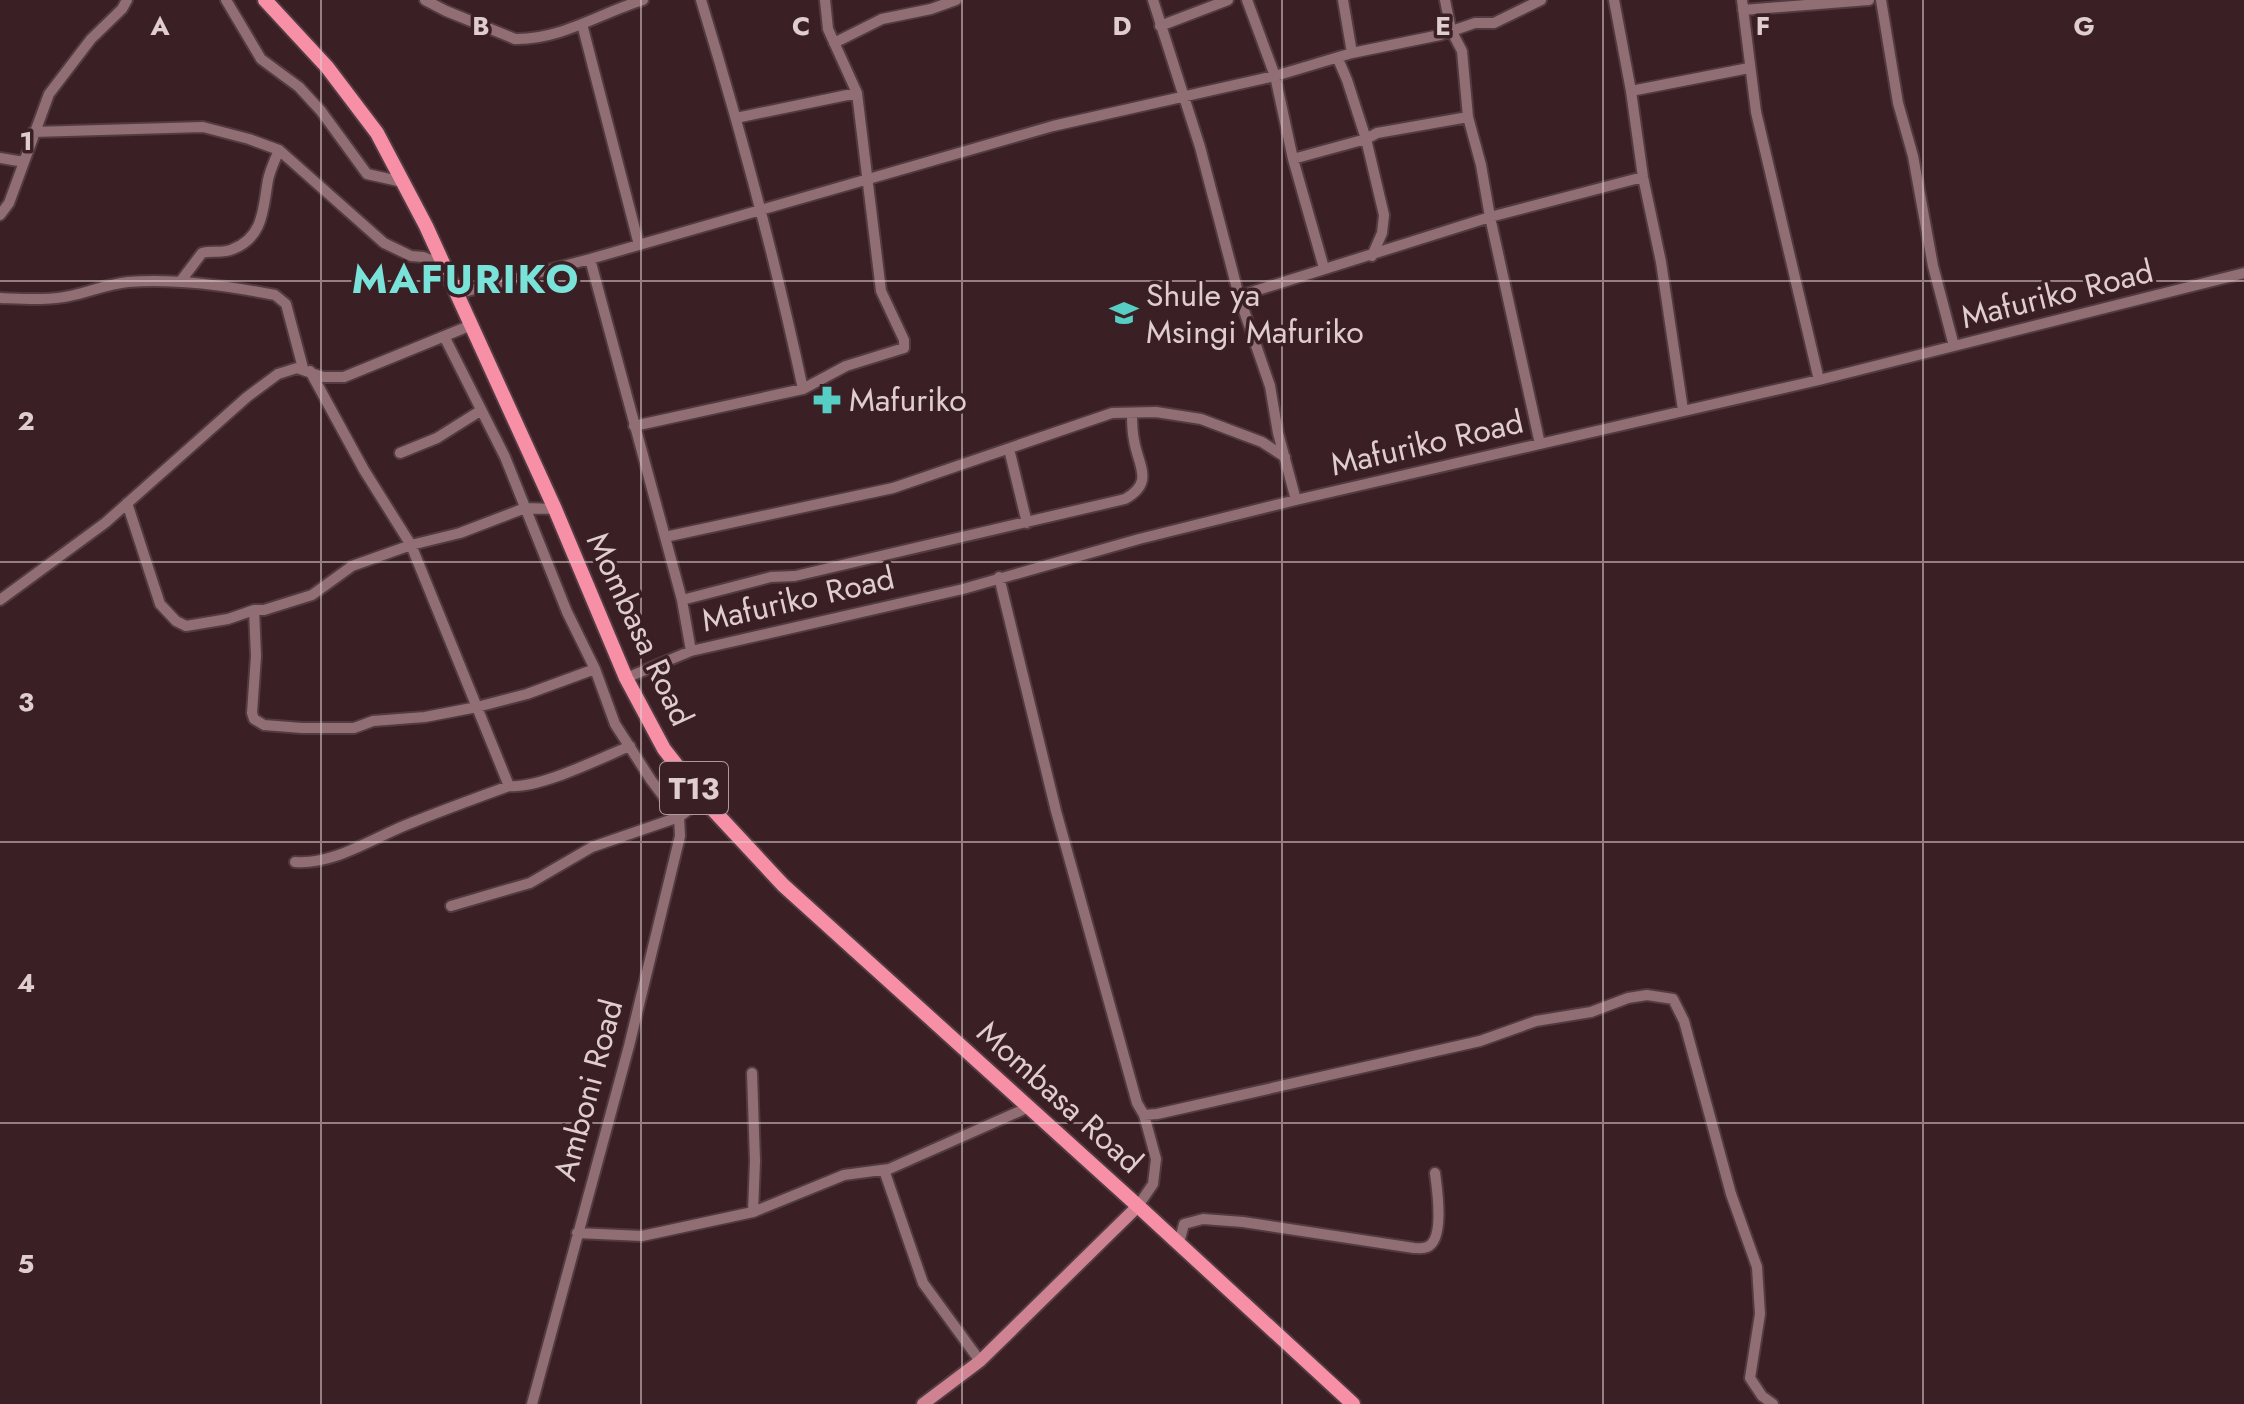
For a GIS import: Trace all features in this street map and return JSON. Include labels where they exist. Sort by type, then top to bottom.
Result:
[{"type":"highway","name":"Mombasa Road","points":[[265,0],[327,67],[377,133],[443,265],[555,509],[626,678],[664,749],[703,799],[783,885],[1353,1404]]},
{"type":"main road","points":[[923,1404],[980,1361],[1138,1206]]},
{"type":"street","points":[[0,215],[9,203],[49,94],[91,39],[122,9],[127,0]]},
{"type":"street","points":[[226,0],[261,59],[299,87],[314,103],[367,174],[403,182]]},
{"type":"street","points":[[425,0],[515,39],[554,36],[643,0]]},
{"type":"street","points":[[701,0],[784,299],[803,389]]},
{"type":"street","points":[[634,426],[803,389],[846,366],[904,348],[904,340],[881,291],[857,93],[828,29],[825,0]]},
{"type":"street","points":[[834,43],[882,19],[931,9],[956,0]]},
{"type":"street","points":[[1153,0],[1200,147],[1239,296],[1270,386],[1296,500]]},
{"type":"street","points":[[1160,26],[1228,0]]},
{"type":"street","points":[[1247,0],[1275,76],[1293,159],[1324,268]]},
{"type":"street","points":[[1343,0],[1352,53]]},
{"type":"street","points":[[1445,0],[1451,30],[1462,51],[1468,117],[1540,444]]},
{"type":"street","points":[[456,294],[590,259],[1053,126],[1275,76],[1352,53],[1440,35],[1475,23],[1497,22],[1541,0]]},
{"type":"street","points":[[1614,0],[1643,177],[1661,262],[1683,410]]},
{"type":"street","points":[[1819,380],[1765,155],[1749,68],[1743,5],[1869,0]]},
{"type":"street","points":[[1881,0],[1898,103],[1913,156],[1933,266],[1954,346]]},
{"type":"street","points":[[582,24],[639,245]]},
{"type":"street","points":[[1338,59],[1366,139],[1384,215],[1382,233],[1372,256]]},
{"type":"street","points":[[1631,91],[1749,68]]},
{"type":"street","points":[[736,118],[857,93]]},
{"type":"street","points":[[1293,159],[1366,139],[1377,133],[1468,117]]},
{"type":"street","points":[[33,132],[203,127],[249,139],[279,150],[384,243],[411,256],[443,265]]},
{"type":"street","points":[[180,282],[202,253],[232,250],[243,245],[255,233],[261,223],[269,178],[279,150]]},
{"type":"street","points":[[0,158],[24,162]]},
{"type":"street","points":[[1239,296],[1490,217],[1643,177]]},
{"type":"street","points":[[590,259],[682,600],[691,651]]},
{"type":"street","name":"Mafuriko Road","points":[[626,678],[691,651],[963,589],[1296,500],[1819,380],[2244,273]]},
{"type":"street","points":[[0,298],[48,299],[116,284],[180,282],[278,296],[286,304],[307,370],[411,545],[509,786]]},
{"type":"street","points":[[0,600],[105,523],[247,397],[278,374],[288,369],[307,370],[323,377],[344,377],[469,326]]},
{"type":"street","points":[[445,338],[505,457],[567,612],[595,669],[615,724],[679,817]]},
{"type":"street","points":[[400,453],[437,438],[480,411]]},
{"type":"street","points":[[665,537],[893,488],[1112,413],[1156,412],[1201,419],[1262,442],[1285,457]]},
{"type":"street","points":[[682,600],[771,577],[795,576],[1125,499],[1138,491],[1143,481],[1133,438],[1132,413]]},
{"type":"street","points":[[1009,449],[1027,523]]},
{"type":"street","points":[[127,503],[160,604],[176,621],[186,626],[228,619],[312,595],[330,585],[352,566],[411,545],[460,533],[525,508],[555,509]]},
{"type":"street","points":[[999,577],[1056,811],[1137,1103],[1144,1115],[1156,1159],[1153,1184],[1138,1206]]},
{"type":"street","points":[[254,610],[255,686],[252,713],[259,724],[354,728],[373,721],[425,717],[527,694],[595,669]]},
{"type":"street","points":[[295,862],[310,863],[509,786],[519,787],[570,771],[630,746]]},
{"type":"street","points":[[451,906],[530,883],[592,847],[679,817],[703,799]]},
{"type":"street","name":"Amboni Road","points":[[532,1404],[629,1046],[680,836],[679,817]]},
{"type":"street","points":[[1144,1115],[1480,1041],[1536,1021],[1591,1012],[1628,998],[1647,995],[1673,999],[1684,1021],[1731,1194],[1757,1267],[1760,1314],[1750,1378],[1762,1396],[1773,1404]]},
{"type":"street","points":[[752,1073],[753,1212]]},
{"type":"street","points":[[577,1233],[642,1236],[753,1212],[844,1175],[884,1170],[1029,1107]]},
{"type":"street","points":[[884,1170],[923,1283],[980,1361]]},
{"type":"street","points":[[1179,1243],[1184,1224],[1203,1219],[1427,1248],[1436,1234],[1439,1207],[1435,1173]]},
{"type":"place","name":"Shule ya Msingi Mafuriko","points":[[1124,313]]},
{"type":"place","name":"Mafuriko","points":[[827,400]]},
{"type":"district","name":"MAFURIKO","points":[[466,279]]}]
